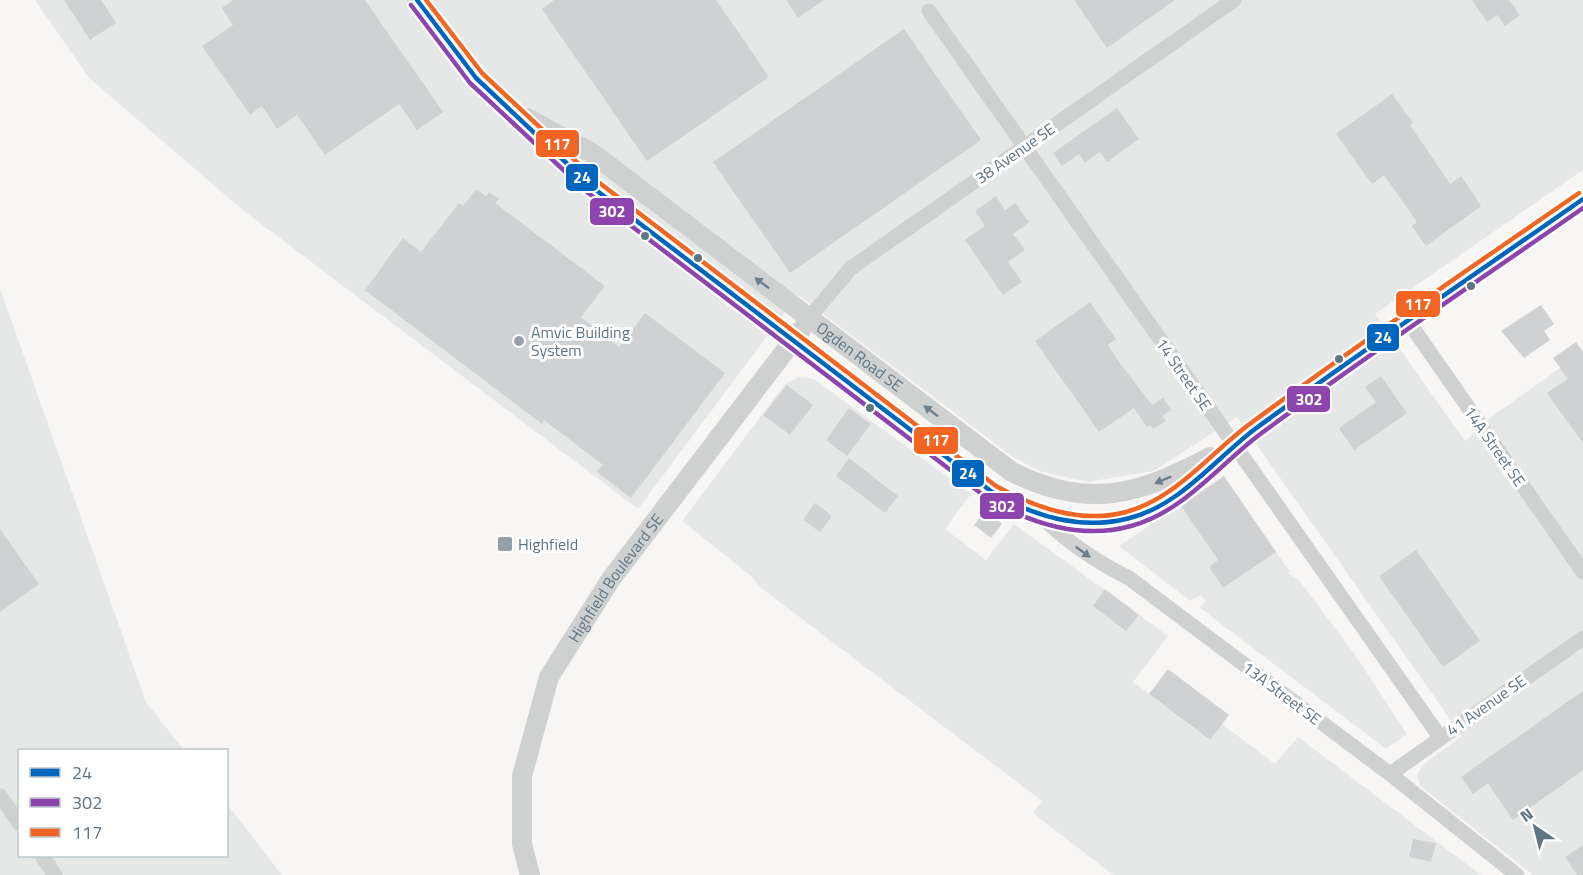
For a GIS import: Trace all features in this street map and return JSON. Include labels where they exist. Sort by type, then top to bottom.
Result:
[{"type":"street","name":"Ogden Road SE","points":[[417,0],[476,78],[591,187],[992,492],[1042,518],[1074,523],[1110,523],[1148,512],[1185,489],[1234,444]]},
{"type":"street","name":"38 Avenue SE","points":[[809,318],[851,268],[1234,0]]},
{"type":"street","name":"14 Street SE","points":[[929,11],[1440,737]]},
{"type":"street","name":"Ogden Road SE","points":[[511,109],[591,153],[1012,472],[1034,483],[1094,495],[1138,490],[1180,473],[1234,444],[1583,199]]},
{"type":"street","name":"Highfield Boulevard SE","points":[[530,875],[522,844],[522,776],[549,678],[611,579],[794,341],[809,318]]},
{"type":"street","name":"14A Street SE","points":[[1408,321],[1583,572]]},
{"type":"street","name":"13A Street SE","points":[[1042,518],[1061,536],[1093,559],[1129,578],[1390,774],[1517,875]]},
{"type":"street","name":"41 Avenue SE","points":[[1390,774],[1583,638]]},
{"type":"street","points":[[0,796],[18,821]]},
{"type":"street","points":[[43,857],[55,875]]},
{"type":"shaded area","points":[[35,0],[1583,0],[1583,170],[1375,314],[1465,441],[1488,419],[1583,352],[1583,875],[1533,875],[1420,786],[1417,775],[1424,764],[1462,736],[1237,417],[1154,471],[1087,482],[1039,471],[1013,457],[798,295],[638,509],[244,211],[89,78]]},
{"type":"shaded area","points":[[0,288],[146,702],[183,749],[18,749],[18,857],[228,857],[228,805],[282,875],[0,875]]},
{"type":"shaded area","points":[[798,377],[814,379],[971,494],[945,529],[986,560],[1014,524],[1168,636],[1133,682],[1209,740],[1222,724],[1275,764],[1298,737],[1481,875],[1113,875],[1033,813],[1042,801],[761,588],[751,576],[682,521],[785,384]]},
{"type":"shaded area","points":[[1224,476],[1290,572],[1288,574],[1298,579],[1356,656],[1407,734],[1386,749],[1200,608],[1206,601],[1200,595],[1190,601],[1119,546]]},
{"type":"building","points":[[64,0],[101,0],[116,23],[90,40]]},
{"type":"building","points":[[233,0],[365,0],[443,112],[417,130],[399,104],[325,155],[297,115],[277,129],[262,106],[250,115],[202,46],[233,25],[222,8]]},
{"type":"building","points":[[554,0],[716,0],[769,77],[647,161],[542,9]]},
{"type":"building","points":[[786,0],[824,0],[798,18]]},
{"type":"building","points":[[1074,0],[1175,0],[1107,48]]},
{"type":"building","points":[[1472,0],[1509,0],[1520,15],[1505,26],[1497,15],[1487,22]]},
{"type":"building","points":[[904,29],[981,140],[790,273],[713,162]]},
{"type":"building","points":[[1392,94],[1413,123],[1410,125],[1450,184],[1461,176],[1481,206],[1426,246],[1412,226],[1417,222],[1384,175],[1372,184],[1336,134]]},
{"type":"building","points":[[1117,108],[1139,139],[1107,162],[1100,152],[1085,163],[1079,154],[1062,166],[1053,153]]},
{"type":"building","name":"Amvic Building System","points":[[476,189],[486,196],[489,192],[499,199],[495,203],[605,286],[581,317],[619,347],[645,313],[725,373],[631,498],[597,472],[603,465],[544,420],[542,424],[365,290],[403,238],[421,252],[459,203],[463,206]]},
{"type":"building","points":[[996,196],[1005,210],[1015,203],[1029,222],[1013,234],[1025,250],[1008,262],[1022,282],[1003,295],[965,240],[985,226],[975,211]]},
{"type":"building","points":[[1090,302],[1116,339],[1108,345],[1122,366],[1152,405],[1163,398],[1171,410],[1162,416],[1166,421],[1153,429],[1150,425],[1147,427],[1134,408],[1099,432],[1035,341]]},
{"type":"building","points":[[1541,305],[1554,324],[1544,331],[1550,340],[1524,358],[1501,331]]},
{"type":"building","points":[[1576,342],[1583,352],[1583,443],[1547,393],[1568,379],[1553,358]]},
{"type":"building","points":[[1381,376],[1407,413],[1354,450],[1339,428],[1376,402],[1365,387]]},
{"type":"building","points":[[787,385],[813,405],[790,435],[763,415]]},
{"type":"building","points":[[849,408],[871,424],[847,456],[826,440]]},
{"type":"building","points":[[849,458],[898,496],[885,513],[836,476]]},
{"type":"building","points":[[1224,476],[1276,552],[1223,588],[1209,567],[1218,560],[1181,506]]},
{"type":"building","points":[[815,503],[832,516],[820,532],[803,520]]},
{"type":"building","points":[[985,511],[1002,524],[991,538],[974,525]]},
{"type":"building","points":[[0,529],[39,584],[0,612]]},
{"type":"building","points":[[1416,550],[1480,641],[1443,667],[1379,576]]},
{"type":"building","points":[[1105,589],[1139,615],[1126,631],[1093,606]]},
{"type":"building","points":[[1168,669],[1229,715],[1210,740],[1149,694]]},
{"type":"building","points":[[1583,691],[1583,770],[1513,820],[1488,783],[1473,794],[1461,777]]},
{"type":"building","points":[[1413,839],[1436,843],[1431,862],[1409,857]]},
{"type":"building","points":[[1583,845],[1583,875],[1577,875],[1565,857]]},
{"type":"transit line","name":"24","points":[[417,0],[476,78],[592,187],[992,492],[1040,514],[1074,522],[1091,523],[1126,519],[1163,504],[1195,481],[1255,429],[1583,199]]},
{"type":"transit line","name":"117","points":[[426,0],[482,73],[597,181],[996,486],[1043,507],[1076,515],[1109,515],[1126,512],[1144,505],[1177,486],[1251,423],[1579,193]]},
{"type":"transit line","name":"302","points":[[411,5],[470,83],[587,192],[987,498],[1021,515],[1056,527],[1093,531],[1112,530],[1131,526],[1167,510],[1199,487],[1259,435],[1583,208]]},
{"type":"place","name":"Amvic Building System","points":[[519,341]]},
{"type":"place","name":"Highfield","points":[[505,544]]}]
